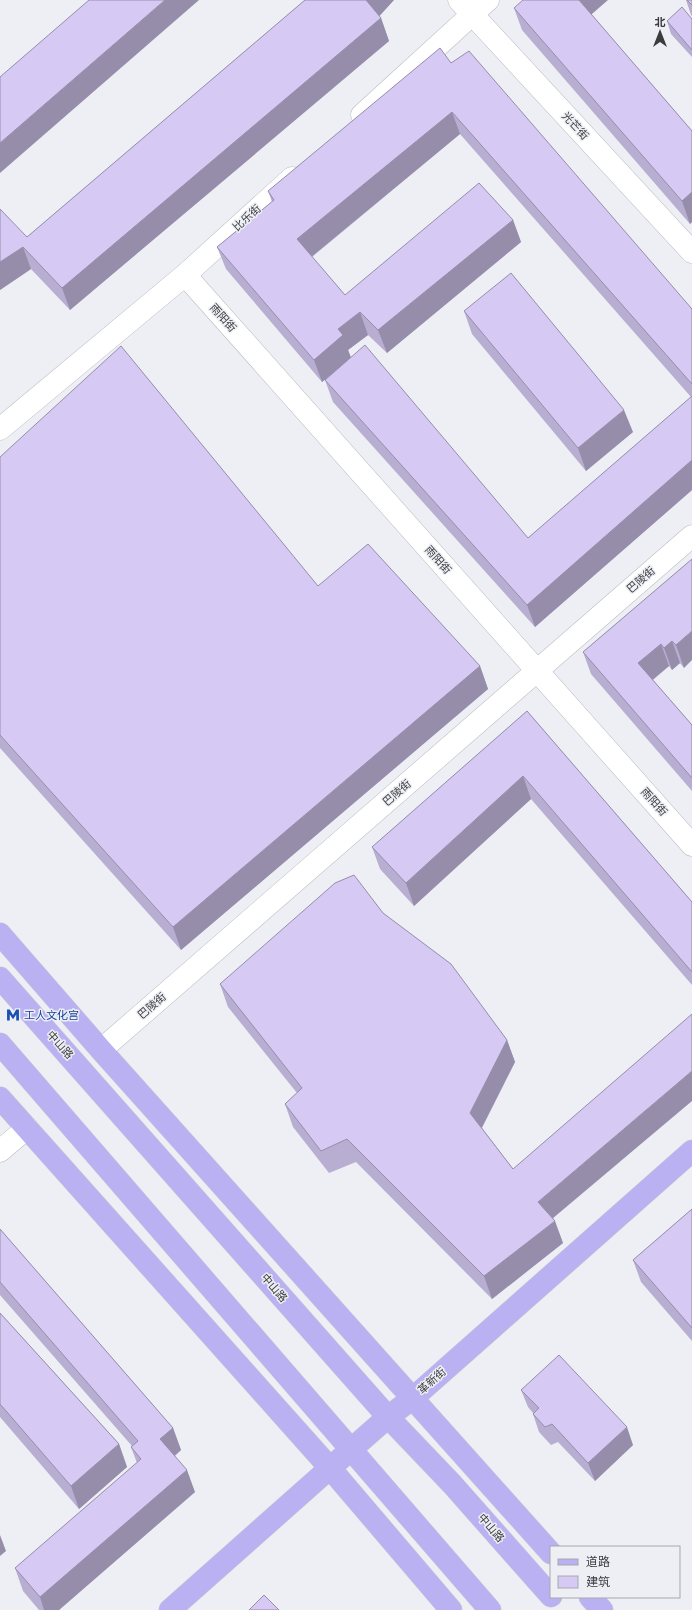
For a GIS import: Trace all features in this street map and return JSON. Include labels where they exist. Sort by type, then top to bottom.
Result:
[{"type":"main road","points":[[0,934],[550,1552]]},
{"type":"main road","name":"中山路","points":[[0,978],[388,1417],[452,1484],[550,1594]]},
{"type":"main road","points":[[0,1044],[490,1610]]},
{"type":"main road","points":[[0,1098],[330,1468],[451,1610]]},
{"type":"main road","name":"革新街","points":[[170,1610],[350,1450],[388,1417],[413,1398],[692,1151]]},
{"type":"main road","name":"中山路","points":[[554,1598],[564,1610]]},
{"type":"main road","points":[[591,1598],[602,1610]]},
{"type":"street","points":[[348,127],[465,8],[488,0]]},
{"type":"street","name":"光芒街","points":[[465,8],[692,252]]},
{"type":"street","name":"比乐街","points":[[0,429],[184,275],[308,164]]},
{"type":"street","name":"雨阳街","points":[[184,275],[692,845]]},
{"type":"street","name":"巴陵街","points":[[102,1050],[692,536]]},
{"type":"street","points":[[0,1151],[27,1128]]},
{"type":"building","points":[[89,0],[165,0],[0,143],[0,77]]},
{"type":"building","points":[[305,0],[366,0],[381,18],[62,288],[23,247],[0,262],[0,209],[27,237]]},
{"type":"building","points":[[523,0],[579,0],[692,131],[692,192],[682,201],[514,8]]},
{"type":"building","points":[[687,0],[692,0],[692,5]]},
{"type":"building","points":[[682,7],[692,19],[692,50],[667,21]]},
{"type":"building","points":[[440,48],[451,63],[469,51],[692,309],[692,384],[452,112],[297,239],[345,295],[479,183],[513,220],[378,330],[360,312],[338,329],[343,335],[314,360],[217,247],[274,200],[268,191]]},
{"type":"building","points":[[511,273],[624,410],[578,448],[464,311]]},
{"type":"building","points":[[365,345],[528,538],[692,396],[692,460],[527,605],[325,380]]},
{"type":"building","points":[[121,346],[318,586],[368,544],[480,666],[173,927],[0,735],[0,457]]},
{"type":"building","points":[[692,559],[692,631],[676,645],[672,641],[664,648],[661,644],[638,663],[692,725],[692,778],[583,652]]},
{"type":"building","points":[[527,711],[692,902],[692,972],[523,776],[406,883],[372,847]]},
{"type":"building","points":[[354,875],[383,913],[451,964],[507,1040],[470,1113],[513,1169],[692,1014],[692,1071],[538,1202],[555,1221],[484,1276],[347,1139],[321,1151],[285,1104],[302,1088],[220,984],[335,883]]},
{"type":"building","points":[[692,1209],[692,1328],[633,1260]]},
{"type":"building","points":[[0,1229],[173,1428],[160,1439],[187,1470],[40,1597],[15,1568],[141,1459],[131,1447],[138,1441],[0,1282]]},
{"type":"building","points":[[0,1313],[119,1444],[71,1486],[0,1404]]},
{"type":"building","points":[[559,1355],[627,1427],[588,1463],[552,1424],[545,1427],[533,1414],[539,1408],[521,1390]]},
{"type":"building","points":[[264,1595],[279,1610],[249,1610]]},
{"type":"place","name":"工人文化宫","points":[[13,1015]]}]
